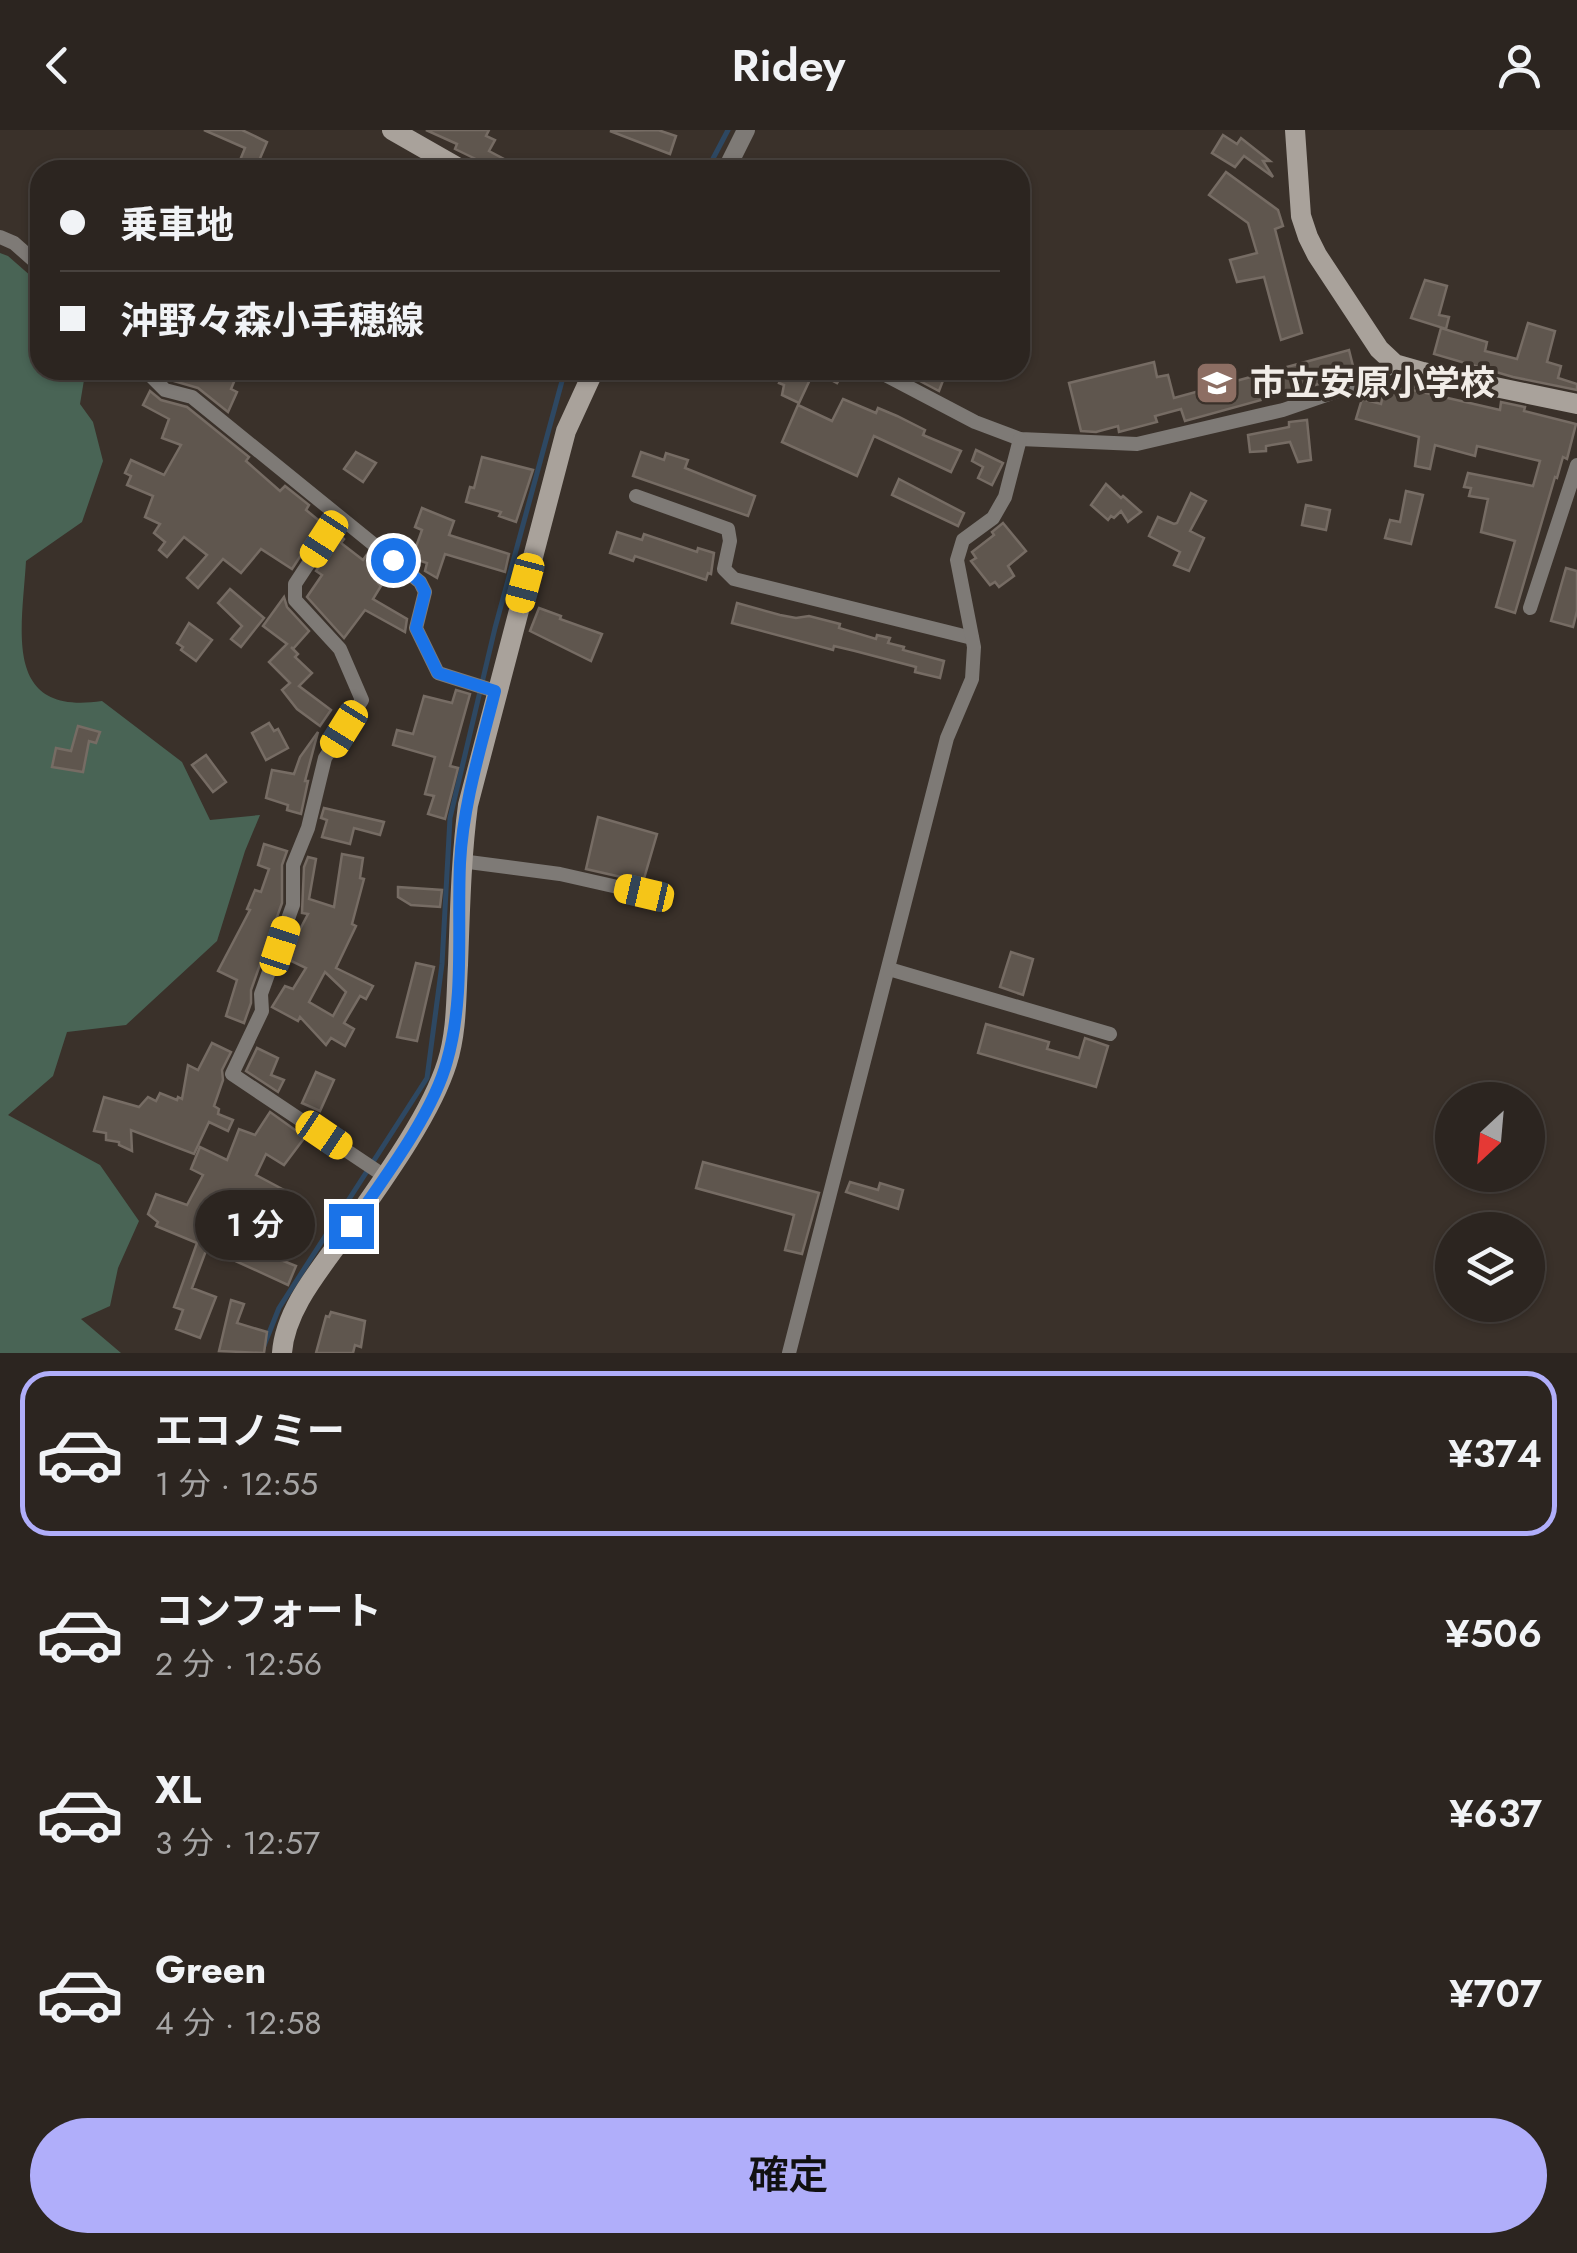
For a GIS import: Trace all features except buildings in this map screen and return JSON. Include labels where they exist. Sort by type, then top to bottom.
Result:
[{"type":"main road","points":[[392,130],[444,160]]},
{"type":"main road","points":[[1294,130],[1301,216],[1308,237],[1380,349],[1395,364],[1576,401]]},
{"type":"main road","points":[[282,1353],[283,1340],[300,1302],[386,1176],[447,1064],[455,1018],[460,861],[468,805],[566,431],[589,380]]},
{"type":"street","points":[[731,160],[746,130]]},
{"type":"street","points":[[0,237],[30,257]]},
{"type":"street","points":[[895,380],[975,422],[1020,438],[1137,444],[1283,410],[1373,378],[1395,364]]},
{"type":"street","points":[[154,380],[164,390],[192,397],[420,582],[425,592],[416,628],[438,673],[495,691]]},
{"type":"street","points":[[789,1353],[948,738],[972,680],[972,638],[957,560],[963,540],[993,518],[1005,497],[1020,438]]},
{"type":"street","points":[[1530,608],[1577,465]]},
{"type":"street","points":[[636,496],[728,529],[730,540],[724,569],[734,579],[972,638]]},
{"type":"street","points":[[340,517],[295,584],[294,600],[340,649],[362,700],[325,758],[308,828],[294,865],[293,905],[261,994],[262,1011],[232,1074],[386,1176]]},
{"type":"street","points":[[460,861],[560,874],[644,893]]},
{"type":"street","points":[[889,969],[1110,1034]]},
{"type":"green space","points":[[0,253],[30,275],[30,380],[84,380],[80,404],[93,422],[103,461],[82,522],[26,561],[22,640],[33,681],[47,695],[70,702],[102,701],[182,762],[210,820],[260,815],[217,941],[126,1025],[67,1032],[53,1076],[8,1115],[100,1165],[139,1221],[118,1268],[110,1306],[81,1319],[121,1353],[0,1353]]},
{"type":"waterway","points":[[712,160],[728,130]]},
{"type":"waterway","points":[[261,1353],[279,1308],[427,1078],[442,964],[450,818],[495,628],[562,380]]},
{"type":"place","name":"市立安原小学校","points":[[1217,383]]},
{"type":"route","points":[[351,1226],[386,1176],[447,1064],[455,1018],[460,861],[468,805],[495,691],[438,673],[416,628],[425,592],[420,582],[393,560]]}]
